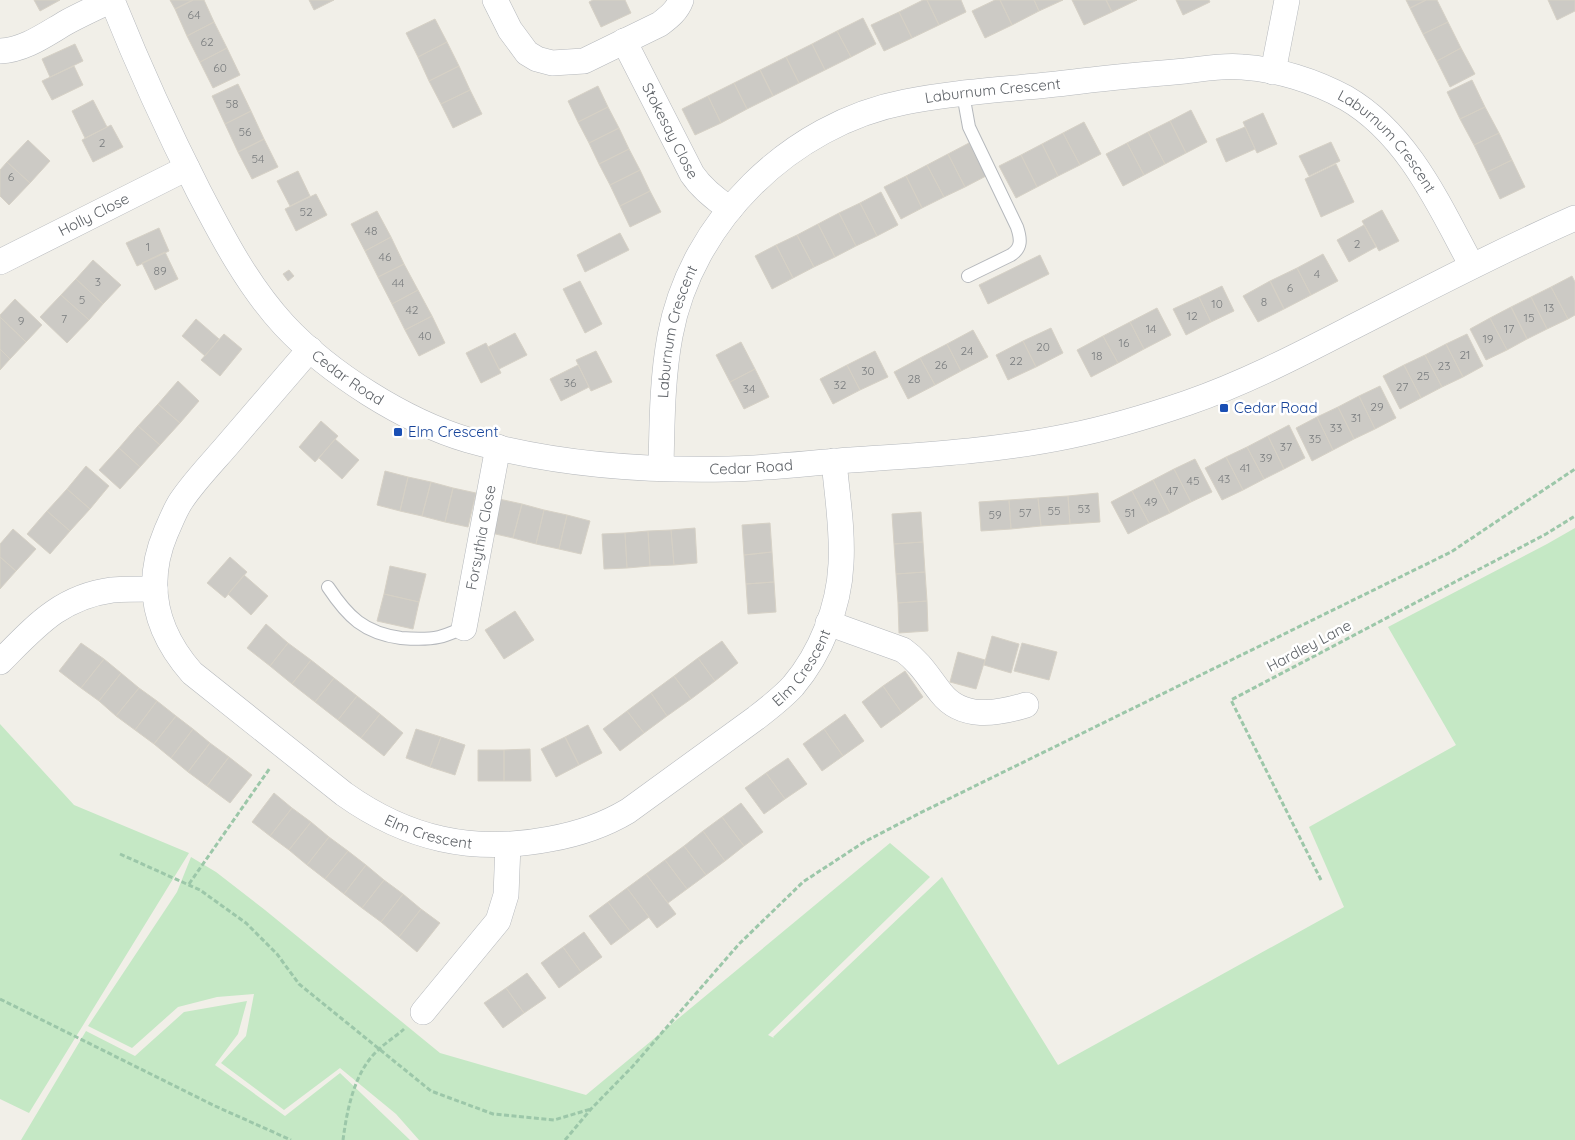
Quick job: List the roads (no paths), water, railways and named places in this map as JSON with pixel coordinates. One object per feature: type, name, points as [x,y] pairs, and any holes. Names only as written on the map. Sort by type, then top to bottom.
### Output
[{"type":"street","points":[[0,51],[11,51],[30,44],[84,13],[112,0]]},
{"type":"street","name":"Cedar Road","points":[[112,0],[149,89],[226,243],[248,277],[282,322],[310,349],[346,378],[417,420],[466,440],[580,462],[661,468],[734,469],[948,452],[1066,437],[1188,403],[1238,383],[1472,266],[1575,218]]},
{"type":"street","points":[[495,0],[510,30],[527,53],[537,59],[552,63],[584,61],[660,24],[679,6],[681,0]]},
{"type":"street","points":[[1273,72],[1287,0]]},
{"type":"street","name":"Stokesay Close","points":[[624,41],[692,174],[699,185],[730,210]]},
{"type":"street","name":"Laburnum Crescent","points":[[661,468],[666,370],[670,335],[677,308],[686,283],[699,257],[730,210],[763,173],[784,156],[830,128],[858,116],[904,102],[1220,67],[1240,66],[1304,80],[1347,99],[1370,115],[1404,150],[1420,173],[1472,266]]},
{"type":"street","name":"Holly Close","points":[[0,262],[187,168]]},
{"type":"street","name":"Elm Crescent","points":[[310,349],[181,501],[172,518],[158,552],[155,567],[157,604],[164,631],[182,661],[203,683],[344,794],[366,810],[389,822],[452,842],[474,845],[519,845],[586,831],[607,824],[628,811],[776,702],[793,686],[817,651],[828,623],[836,594],[841,565],[840,520],[834,461]]},
{"type":"street","name":"Forsythia Close","points":[[464,628],[498,447]]},
{"type":"street","points":[[0,662],[42,620],[70,603],[112,590],[155,589]]},
{"type":"street","name":"Elm Crescent","points":[[828,623],[903,650],[914,658],[941,694],[957,708],[994,713],[1026,705]]},
{"type":"street","points":[[423,1012],[498,921],[506,896],[508,845]]},
{"type":"lane","points":[[963,94],[969,127],[1017,227],[1020,241],[1016,252],[968,276]]},
{"type":"lane","points":[[328,587],[339,603],[367,629],[385,636],[423,639],[438,637],[464,628]]},
{"type":"place","name":"Cedar Road","points":[[1224,408]]},
{"type":"place","name":"Elm Crescent","points":[[398,432]]}]
